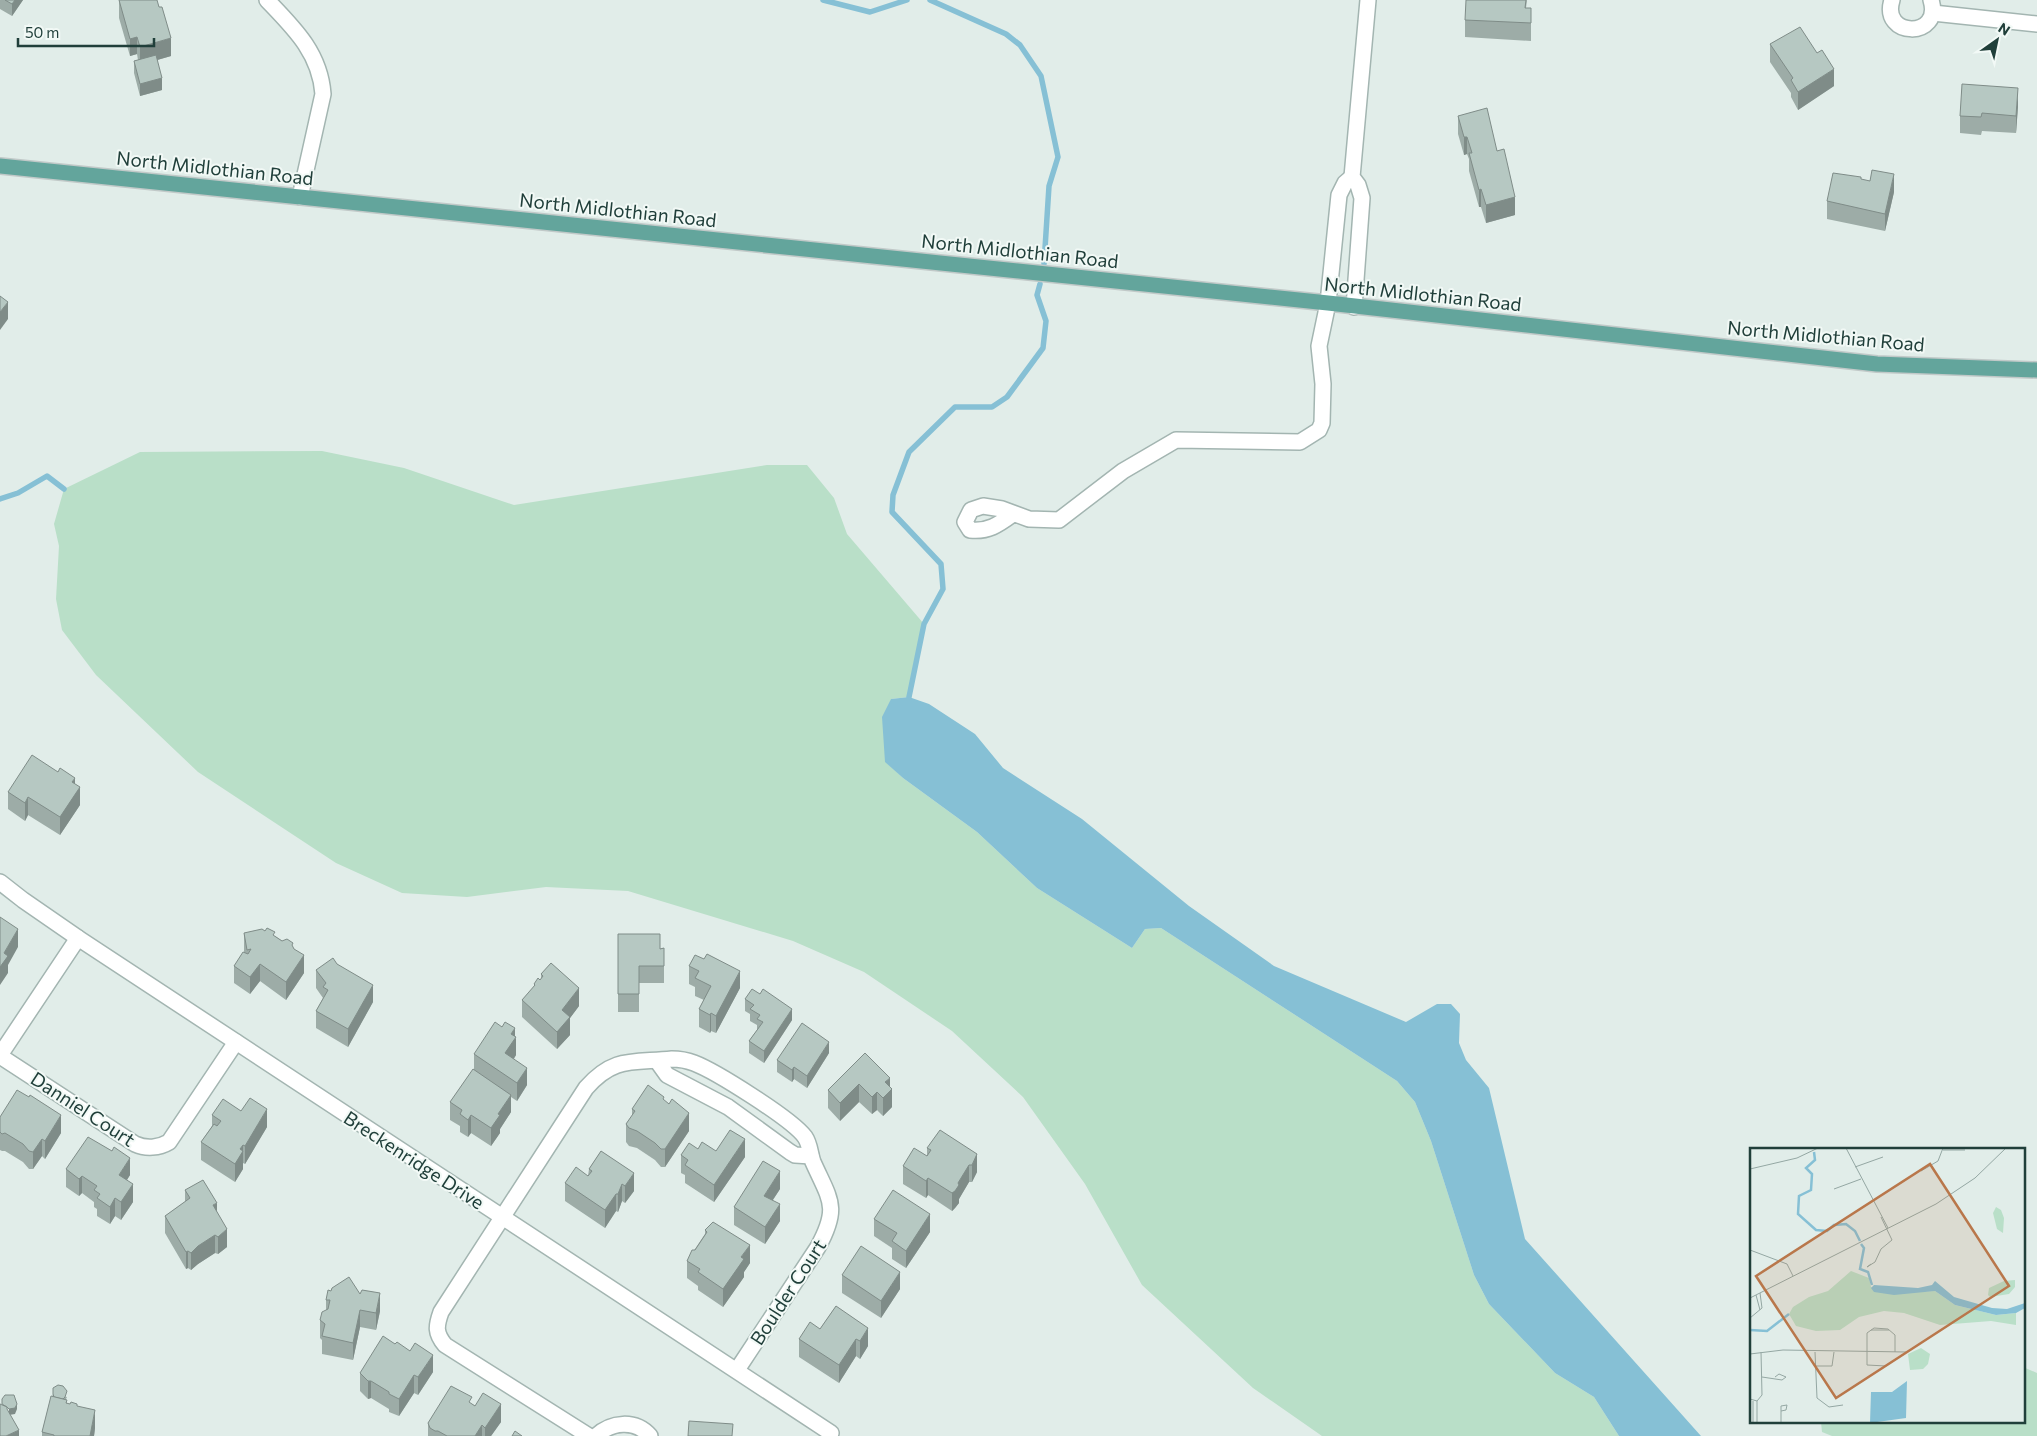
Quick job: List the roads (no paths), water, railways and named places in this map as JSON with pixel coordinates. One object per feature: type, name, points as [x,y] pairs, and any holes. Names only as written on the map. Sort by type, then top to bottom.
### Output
[{"type":"main road","name":"North Midlothian Road","points":[[0,166],[1328,303],[1877,364],[2037,370]]},
{"type":"street","points":[[267,0],[300,35],[318,65],[322,77],[323,94],[300,197]]},
{"type":"street","points":[[1013,514],[1029,520],[1060,520],[1122,471],[1176,440],[1300,442],[1319,430],[1322,423],[1323,384],[1318,346],[1328,303],[1339,196],[1341,189],[1352,177],[1368,0]]},
{"type":"street","points":[[1892,0],[1891,16],[1900,26],[1906,29],[1913,30],[1926,24],[1932,6],[2037,24]]},
{"type":"street","points":[[1352,177],[1358,185],[1362,198],[1354,307]]},
{"type":"street","name":"Breckenridge Drive","points":[[0,882],[78,938],[831,1433]]},
{"type":"street","points":[[0,1055],[78,938]]},
{"type":"street","name":"Danniel Court","points":[[0,1055],[143,1148],[162,1146],[169,1142],[236,1042]]},
{"type":"street","name":"Boulder Court","points":[[589,1436],[445,1345],[437,1332],[436,1325],[441,1312],[586,1088],[597,1075],[613,1065],[681,1059],[696,1063],[737,1087],[796,1128],[805,1136],[809,1145],[811,1156],[831,1204],[829,1227],[818,1247],[737,1370]]},
{"type":"street","points":[[657,1060],[667,1075],[728,1107],[790,1152],[795,1155],[811,1156]]},
{"type":"street","points":[[596,1436],[609,1426],[628,1424],[639,1427],[650,1436]]},
{"type":"water","points":[[909,697],[929,704],[975,734],[1003,768],[1082,819],[1189,906],[1274,966],[1406,1022],[1437,1004],[1451,1004],[1460,1014],[1459,1043],[1466,1060],[1489,1088],[1525,1239],[1701,1436],[1619,1436],[1594,1397],[1555,1373],[1489,1304],[1474,1275],[1431,1141],[1415,1102],[1397,1081],[1161,928],[1145,929],[1132,948],[1037,888],[977,832],[903,778],[885,762],[882,717],[891,699]]},
{"type":"waterway","points":[[823,0],[870,12],[907,0]]},
{"type":"waterway","points":[[930,0],[1006,34],[1020,45],[1041,76],[1058,157],[1049,186],[1044,264]]},
{"type":"waterway","points":[[909,697],[924,624],[943,589],[941,564],[892,512],[893,495],[909,452],[955,407],[992,407],[1007,397],[1043,348],[1046,321],[1037,295],[1040,284]]},
{"type":"waterway","points":[[0,499],[18,493],[47,476],[64,489]]}]
